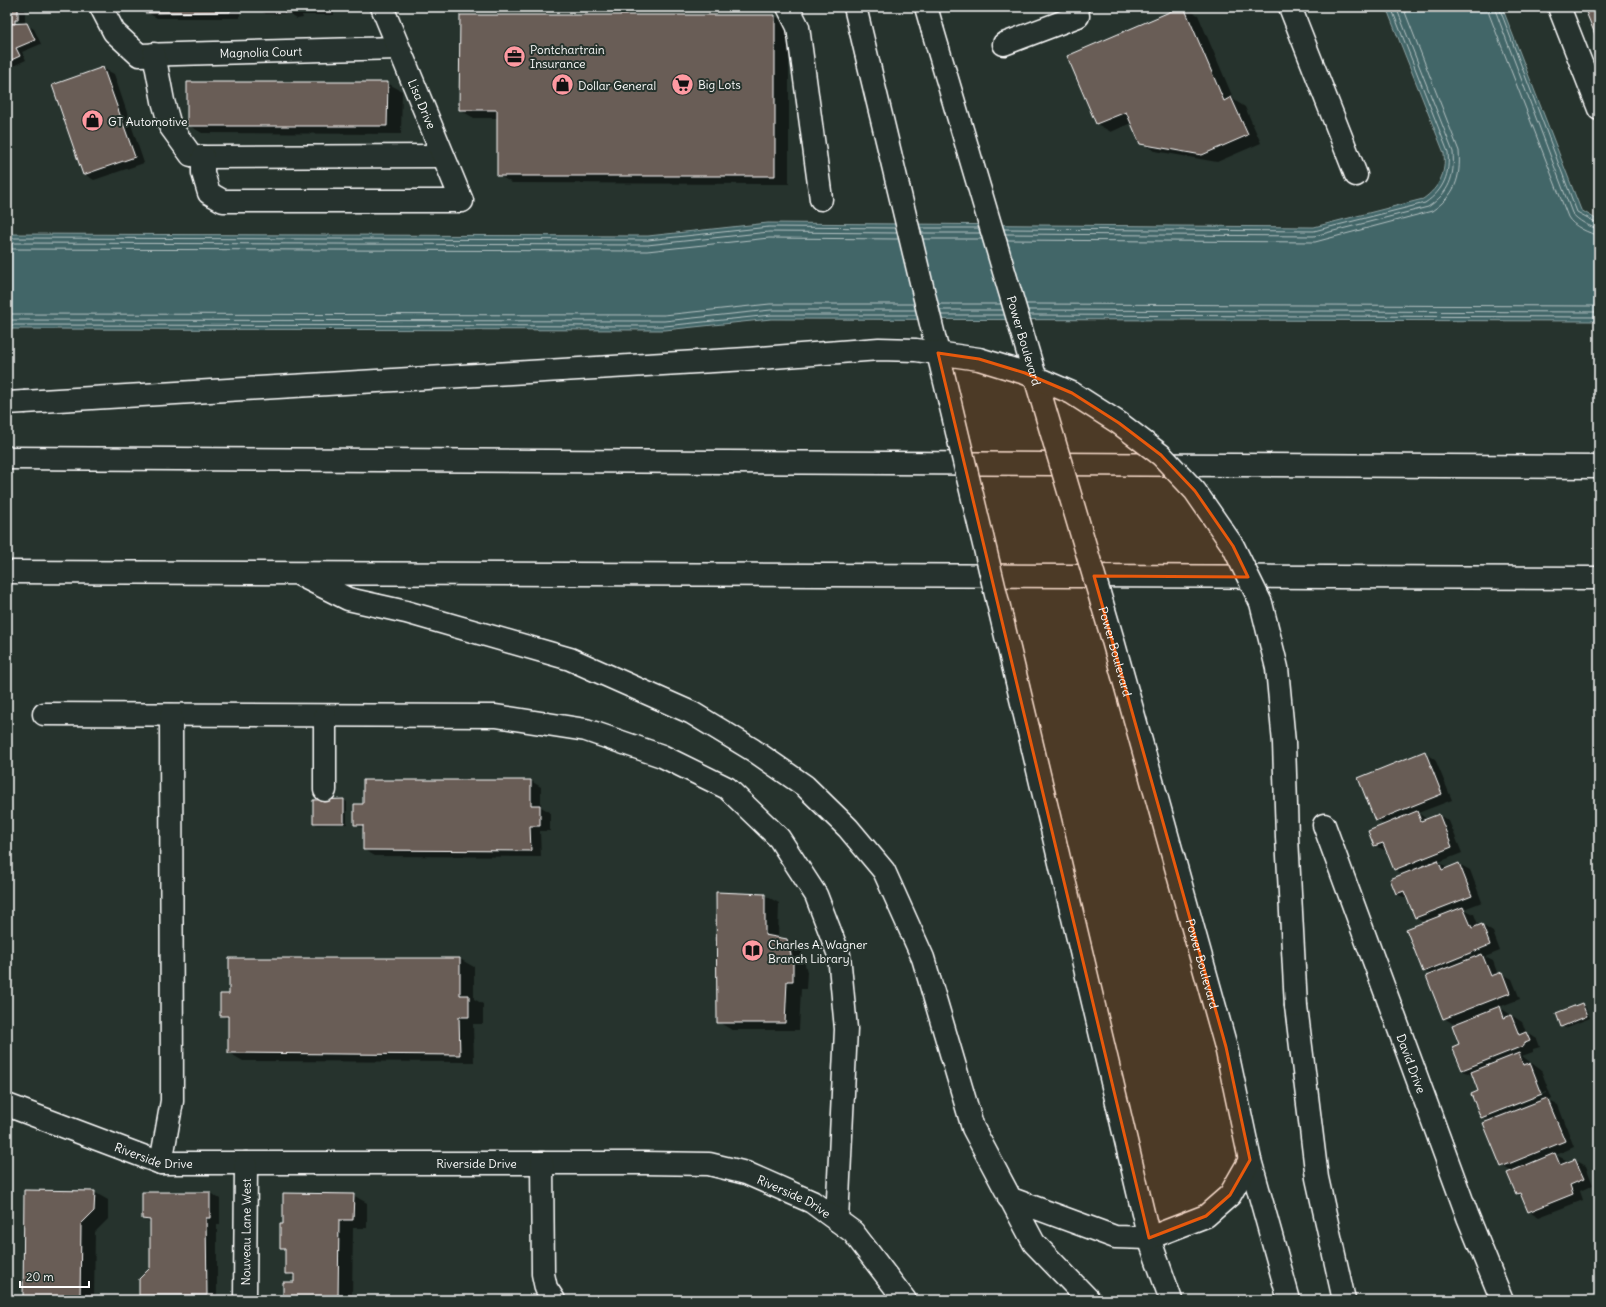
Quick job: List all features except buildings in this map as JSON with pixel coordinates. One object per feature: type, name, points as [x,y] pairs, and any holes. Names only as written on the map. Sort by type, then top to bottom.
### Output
[{"type":"main road","name":"Magnolia Court","points":[[101,7],[114,32],[139,55],[398,48]]},
{"type":"main road","name":"Lisa Drive","points":[[203,157],[203,174],[209,193],[223,201],[462,201],[382,7]]},
{"type":"main road","points":[[788,7],[798,28],[821,198]]},
{"type":"main road","points":[[855,7],[1149,1238],[1171,1300]]},
{"type":"main road","name":"Power Boulevard","points":[[926,7],[1112,637],[1226,1047],[1250,1160],[1289,1300]]},
{"type":"main road","points":[[1290,7],[1356,175]]},
{"type":"main road","points":[[1559,7],[1599,109]]},
{"type":"main road","points":[[1004,44],[1078,16]]},
{"type":"main road","points":[[154,54],[163,101],[170,126],[192,155],[203,157],[443,156]]},
{"type":"main road","points":[[15,402],[747,359],[879,349],[916,350],[979,359],[1025,373],[1072,393],[1118,422],[1160,455],[1195,491],[1233,546],[1261,603],[1277,668],[1284,743],[1287,837],[1296,1006],[1317,1178],[1344,1300]]},
{"type":"main road","points":[[7,458],[1599,467]]},
{"type":"main road","points":[[7,572],[1599,578]]},
{"type":"main road","points":[[296,572],[348,599],[406,612],[570,658],[692,713],[753,750],[805,786],[848,828],[884,871],[923,958],[973,1128],[1034,1243],[1089,1300]]},
{"type":"main road","points":[[44,714],[496,716],[586,730],[662,756],[727,788],[779,838],[816,895],[838,955],[846,1029],[837,1220]]},
{"type":"main road","points":[[161,1163],[172,1102],[171,715]]},
{"type":"main road","points":[[325,716],[325,790]]},
{"type":"main road","name":"David Drive","points":[[1324,825],[1466,1210],[1502,1300]]},
{"type":"main road","name":"Riverside Drive","points":[[7,1105],[161,1163],[708,1164],[746,1173],[812,1202],[853,1232],[905,1300]]},
{"type":"main road","points":[[1009,1198],[1115,1237],[1149,1238],[1206,1216],[1230,1195],[1250,1160]]},
{"type":"main road","points":[[542,1163],[543,1274],[546,1288],[554,1300]]},
{"type":"main road","name":"Nouveau Lane West","points":[[245,1300],[246,1164]]},
{"type":"highlighted area","points":[[938,353],[979,359],[1025,373],[1072,393],[1119,423],[1161,455],[1195,491],[1233,546],[1248,577],[1094,576],[1226,1047],[1250,1160],[1230,1195],[1206,1216],[1149,1238]]},
{"type":"water","points":[[1386,7],[1502,7],[1581,210],[1599,221],[1599,321],[771,319],[665,330],[7,329],[7,234],[648,236],[768,223],[1314,227],[1423,199],[1434,190],[1443,173],[1444,153]]},
{"type":"place","name":"Pontchartrain Insurance","points":[[514,56]]},
{"type":"place","name":"Big Lots","points":[[683,84]]},
{"type":"place","name":"Dollar General","points":[[563,85]]},
{"type":"place","name":"GT Automotive","points":[[93,121]]},
{"type":"place","name":"Charles A. Wagner Branch Library","points":[[753,951]]}]
